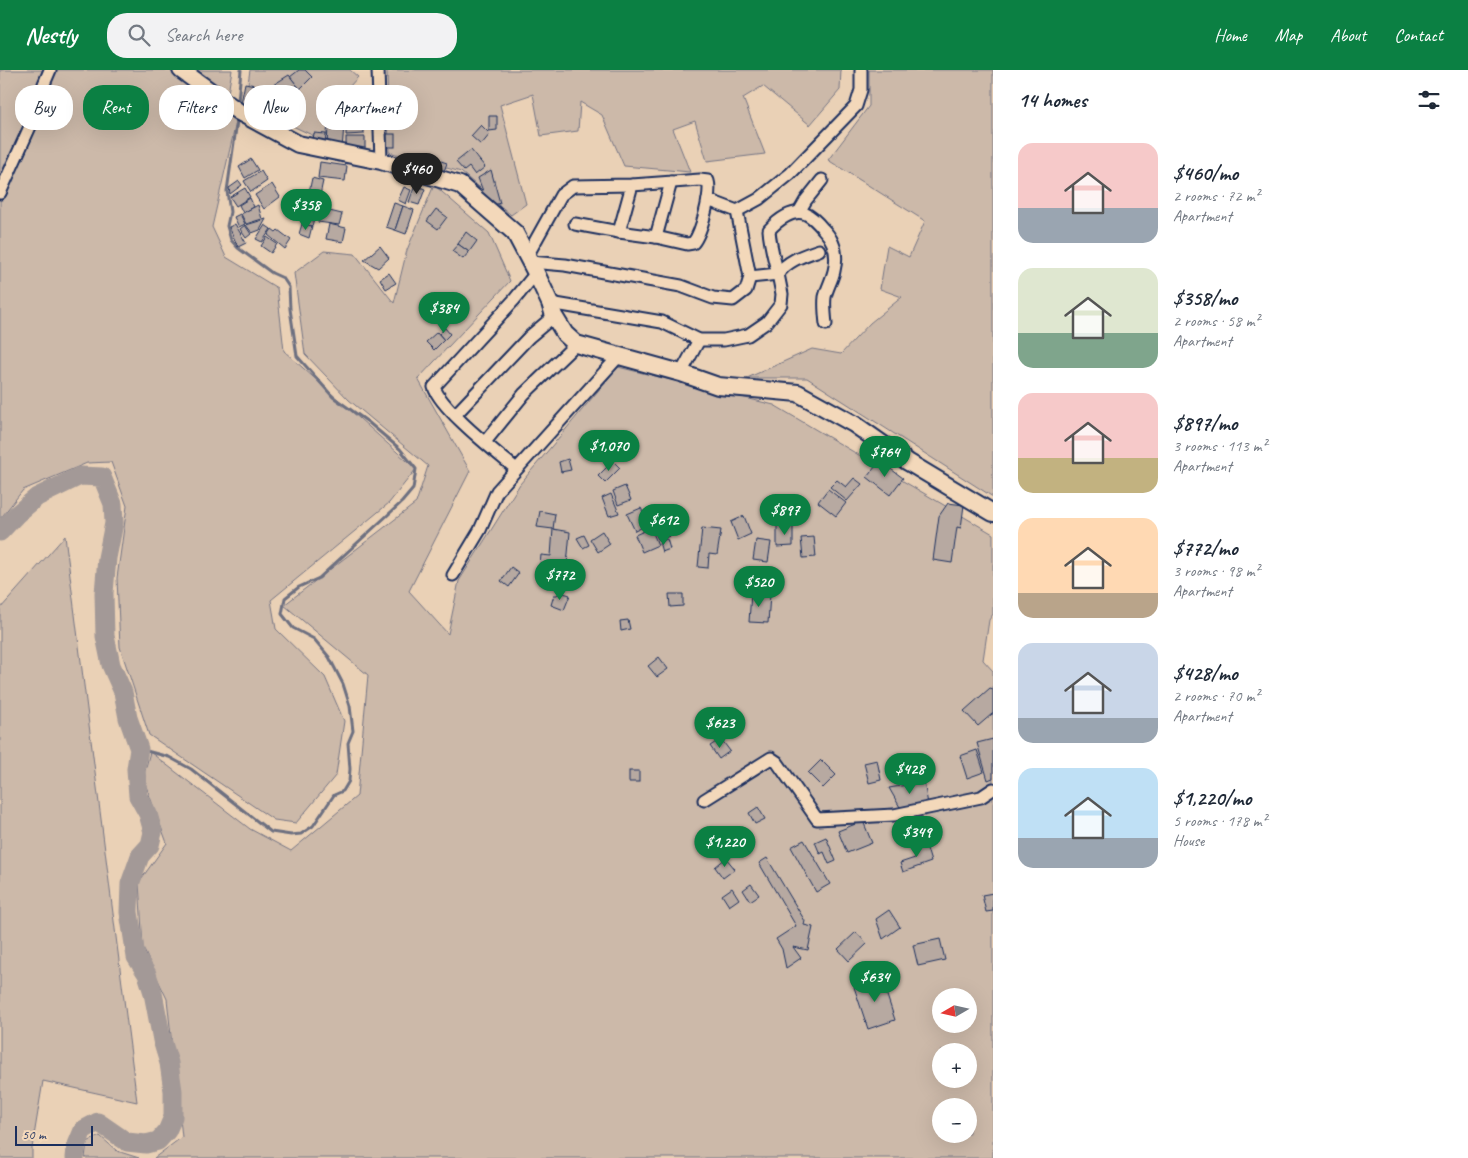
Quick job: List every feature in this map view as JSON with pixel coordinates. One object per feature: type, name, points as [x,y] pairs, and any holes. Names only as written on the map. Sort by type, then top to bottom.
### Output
[{"type":"street","points":[[0,193],[33,120],[50,70]]},
{"type":"street","points":[[181,70],[238,112],[298,144],[381,161],[460,185],[515,233],[565,334],[576,344],[681,373],[718,386],[798,393],[854,424],[908,462],[993,513]]},
{"type":"street","points":[[378,70],[381,161]]},
{"type":"street","points":[[708,200],[738,211],[759,199],[790,174],[856,106],[861,90],[861,70]]},
{"type":"street","points":[[516,469],[455,415],[435,392],[434,387],[514,300],[561,195],[574,186],[632,185],[700,180],[708,181],[710,187],[699,234],[693,243],[687,244],[575,224]]},
{"type":"street","points":[[799,212],[822,180]]},
{"type":"street","points":[[656,237],[671,182]]},
{"type":"street","points":[[618,232],[632,185]]},
{"type":"street","points":[[531,263],[565,265],[671,284],[713,298],[732,300],[746,290],[750,278],[738,211]]},
{"type":"street","points":[[552,309],[662,322],[699,340],[724,340],[748,334],[767,322],[781,304],[782,294],[773,258],[770,230],[776,222],[799,212],[816,220],[828,233],[835,245],[834,272],[825,299],[826,324]]},
{"type":"street","points":[[750,278],[778,274],[783,267],[819,250]]},
{"type":"street","points":[[455,415],[552,309]]},
{"type":"street","points":[[681,373],[699,340]]},
{"type":"street","points":[[485,442],[524,394],[576,344]]},
{"type":"street","points":[[452,575],[480,530],[497,491],[619,356]]},
{"type":"street","points":[[704,800],[771,758],[777,762],[817,819],[894,815],[981,797],[993,789]]},
{"type":"shaded area","points":[[0,70],[173,70],[193,85],[159,85],[159,130],[234,130],[234,116],[237,118],[212,227],[226,257],[277,288],[284,351],[416,469],[389,503],[271,600],[276,629],[325,677],[344,721],[336,775],[296,823],[274,820],[149,735],[120,647],[117,578],[127,506],[111,462],[87,463],[23,490],[0,519]]},
{"type":"shaded area","points":[[195,70],[232,70],[229,85],[217,85]]},
{"type":"shaded area","points":[[250,70],[350,70],[358,77],[351,85],[316,85],[316,130],[327,130],[325,141],[301,130],[306,130],[306,85],[248,85]]},
{"type":"shaded area","points":[[387,70],[841,70],[840,90],[810,125],[763,86],[743,98],[765,154],[707,161],[695,121],[673,129],[690,172],[624,166],[602,115],[580,102],[578,131],[541,136],[533,94],[500,105],[526,204],[511,215],[461,172],[389,152],[388,130],[418,130],[418,85],[387,85]]},
{"type":"shaded area","points":[[869,70],[993,70],[993,497],[807,378],[747,378],[812,349],[841,354],[870,323],[902,297],[880,289],[887,246],[909,257],[925,221],[828,160],[869,106]]},
{"type":"shaded area","points":[[434,185],[489,233],[510,281],[418,379],[470,471],[409,591],[448,634],[459,581],[520,484],[618,367],[774,405],[993,534],[993,614],[989,620],[983,660],[993,671],[993,1158],[154,1158],[182,1137],[167,999],[143,948],[139,882],[167,843],[143,778],[150,752],[250,829],[291,851],[357,796],[368,675],[284,605],[416,503],[428,466],[349,400],[305,354],[294,273],[324,251],[355,254],[394,303],[407,250]]},
{"type":"shaded area","points":[[65,536],[137,1102],[43,1081],[32,1158],[0,1158],[0,609]]},
{"type":"shaded area","points":[[100,1136],[117,1151],[139,1158],[85,1158],[87,1142]]},
{"type":"building","points":[[299,70],[305,70],[312,77],[304,85],[297,85],[290,77]]},
{"type":"building","points":[[289,75],[297,85],[273,85]]},
{"type":"building","points":[[244,88],[244,109],[240,108]]},
{"type":"building","points":[[489,116],[497,116],[497,130],[489,131]]},
{"type":"building","points":[[481,125],[490,134],[481,145],[471,136]]},
{"type":"building","points":[[328,130],[344,130],[342,150],[327,149]]},
{"type":"building","points":[[346,130],[364,130],[364,134],[346,135]]},
{"type":"building","points":[[314,133],[326,134],[325,147],[312,146]]},
{"type":"building","points":[[382,134],[395,134],[395,147],[382,147]]},
{"type":"building","points":[[346,137],[365,137],[365,152],[346,152]]},
{"type":"building","points":[[471,150],[485,167],[475,175],[469,167],[464,171],[456,162]]},
{"type":"building","points":[[403,154],[425,161],[422,171],[400,164]]},
{"type":"building","points":[[432,158],[447,163],[442,177],[427,172]]},
{"type":"building","points":[[251,159],[258,170],[245,178],[239,167]]},
{"type":"building","points":[[320,162],[347,166],[345,181],[318,178]]},
{"type":"building","points":[[491,170],[500,203],[488,207],[469,190],[475,184],[483,191],[478,178]]},
{"type":"building","points":[[261,171],[267,181],[251,192],[244,181]]},
{"type":"building","points":[[312,178],[323,181],[319,200],[308,197]]},
{"type":"building","points":[[239,181],[242,185],[230,194],[229,188]]},
{"type":"building","points":[[272,184],[280,197],[264,209],[255,195]]},
{"type":"building","points":[[415,185],[425,189],[419,205],[409,202]]},
{"type":"building","points":[[404,187],[411,190],[406,204],[398,200]]},
{"type":"building","points":[[245,188],[250,197],[236,206],[230,197]]},
{"type":"building","points":[[308,197],[319,200],[312,226],[302,224]]},
{"type":"building","points":[[250,198],[254,207],[243,213],[239,205]]},
{"type":"building","points":[[394,203],[403,206],[395,230],[386,227]]},
{"type":"building","points":[[258,205],[262,219],[246,224],[241,214]]},
{"type":"building","points":[[403,206],[414,210],[406,234],[395,230]]},
{"type":"building","points":[[321,209],[342,214],[339,225],[318,222]]},
{"type":"building","points":[[436,209],[447,217],[438,229],[427,221]]},
{"type":"building","points":[[240,214],[245,224],[239,227],[234,217]]},
{"type":"building","points":[[266,219],[260,230],[252,233],[246,225]]},
{"type":"building","points":[[235,224],[246,243],[238,247],[229,227]]},
{"type":"building","points":[[302,224],[312,226],[309,238],[299,234]]},
{"type":"building","points":[[329,224],[346,228],[343,242],[326,239]]},
{"type":"building","points":[[245,225],[251,234],[246,238],[240,229]]},
{"type":"building","points":[[265,225],[271,229],[262,242],[256,239]]},
{"type":"building","points":[[272,229],[276,232],[278,230],[291,240],[285,249],[268,235]]},
{"type":"building","points":[[466,232],[477,241],[469,252],[458,244]]},
{"type":"building","points":[[267,237],[277,244],[271,253],[261,246]]},
{"type":"building","points":[[458,244],[469,252],[463,259],[452,251]]},
{"type":"building","points":[[380,246],[389,258],[378,268],[364,260]]},
{"type":"building","points":[[389,273],[396,283],[386,289],[380,279]]},
{"type":"building","points":[[445,328],[450,334],[444,340],[439,334]]},
{"type":"building","points":[[437,332],[444,340],[434,350],[426,342]]},
{"type":"building","points":[[568,459],[571,470],[561,472],[559,462]]},
{"type":"building","points":[[613,461],[620,468],[605,483],[598,476]]},
{"type":"building","points":[[880,461],[903,478],[890,495],[867,477]]},
{"type":"building","points":[[854,478],[862,484],[847,501],[830,487],[837,480],[846,487]]},
{"type":"building","points":[[625,486],[631,500],[618,505],[613,491]]},
{"type":"building","points":[[828,489],[846,503],[836,516],[818,502]]},
{"type":"building","points":[[611,494],[619,513],[609,516],[602,498]]},
{"type":"building","points":[[948,503],[964,505],[961,528],[957,527],[952,563],[933,560],[939,516]]},
{"type":"building","points":[[641,508],[649,524],[635,531],[627,514]]},
{"type":"building","points":[[540,511],[555,514],[553,529],[537,527]]},
{"type":"building","points":[[661,511],[670,536],[658,540],[649,515]]},
{"type":"building","points":[[744,516],[751,534],[738,540],[731,522]]},
{"type":"building","points":[[777,525],[793,525],[793,546],[777,547]]},
{"type":"building","points":[[651,528],[658,545],[642,552],[635,535]]},
{"type":"building","points":[[702,528],[721,530],[717,555],[709,554],[708,568],[698,567]]},
{"type":"building","points":[[553,529],[570,532],[565,586],[550,584],[552,566],[540,565],[541,555],[551,556]]},
{"type":"building","points":[[602,531],[610,544],[598,552],[590,539]]},
{"type":"building","points":[[584,535],[589,545],[583,548],[577,538]]},
{"type":"building","points":[[814,537],[816,557],[803,558],[801,538]]},
{"type":"building","points":[[667,539],[670,549],[662,552],[659,542]]},
{"type":"building","points":[[756,540],[771,542],[768,562],[753,560]]},
{"type":"building","points":[[511,567],[519,573],[509,587],[501,581]]},
{"type":"building","points":[[560,592],[570,595],[564,610],[551,605],[554,595]]},
{"type":"building","points":[[751,593],[770,594],[768,623],[749,622]]},
{"type":"building","points":[[669,594],[683,594],[683,606],[670,607]]},
{"type":"building","points":[[628,620],[630,629],[621,631],[620,621]]},
{"type":"building","points":[[659,657],[668,669],[657,677],[648,666]]},
{"type":"building","points":[[990,688],[993,689],[993,714],[978,726],[964,711]]},
{"type":"building","points":[[721,739],[730,751],[719,759],[710,746]]},
{"type":"building","points":[[993,739],[993,778],[988,780],[977,743]]},
{"type":"building","points":[[977,750],[984,772],[967,778],[960,756]]},
{"type":"building","points":[[821,760],[836,775],[823,788],[808,773]]},
{"type":"building","points":[[877,760],[881,780],[869,783],[864,763]]},
{"type":"building","points":[[629,771],[639,771],[639,782],[629,782]]},
{"type":"building","points":[[924,782],[928,804],[901,809],[889,788]]},
{"type":"building","points":[[758,807],[765,819],[755,824],[749,813]]},
{"type":"building","points":[[863,821],[872,843],[847,853],[838,831]]},
{"type":"building","points":[[826,837],[836,861],[829,864],[824,852],[820,854],[815,842]]},
{"type":"building","points":[[804,840],[830,884],[816,892],[791,847]]},
{"type":"building","points":[[925,842],[931,862],[903,872],[900,863],[915,858],[911,847]]},
{"type":"building","points":[[726,858],[735,869],[723,878],[715,867]]},
{"type":"building","points":[[767,858],[805,921],[804,925],[813,927],[808,950],[793,947],[801,958],[786,968],[782,949],[776,939],[796,926],[759,863]]},
{"type":"building","points":[[751,884],[759,895],[750,901],[743,890]]},
{"type":"building","points":[[732,888],[739,899],[729,906],[722,895]]},
{"type":"building","points":[[993,893],[993,911],[986,912],[982,895]]},
{"type":"building","points":[[889,910],[900,927],[883,939],[876,919]]},
{"type":"building","points":[[856,932],[867,944],[849,961],[838,949]]},
{"type":"building","points":[[940,939],[945,960],[918,966],[913,945]]},
{"type":"building","points":[[881,977],[895,1020],[868,1029],[854,987]]},
{"type":"waterway","points":[[238,101],[241,70]]},
{"type":"waterway","points":[[139,749],[169,757],[191,769],[271,832],[291,835],[301,834],[313,826],[334,795],[343,791],[349,781],[348,743],[353,731],[350,706],[343,684],[329,657],[314,639],[293,628],[282,614],[285,598],[299,587],[319,578],[402,502],[413,489],[416,469],[400,449],[368,422],[333,397],[297,356],[290,309],[289,287],[283,278],[272,273],[238,248],[231,240],[227,226],[230,212],[227,191],[237,121]]},
{"type":"waterway","points":[[0,532],[37,497],[80,476],[102,477],[113,504],[114,523],[107,558],[104,593],[105,636],[111,665],[123,692],[128,718],[139,749],[136,769],[138,796],[148,814],[153,832],[150,845],[140,856],[130,884],[129,912],[136,957],[147,974],[153,993],[162,1040],[169,1063],[173,1091],[173,1117],[167,1131],[158,1141],[146,1144],[127,1142],[98,1122],[83,1130],[76,1147],[75,1158]]}]
